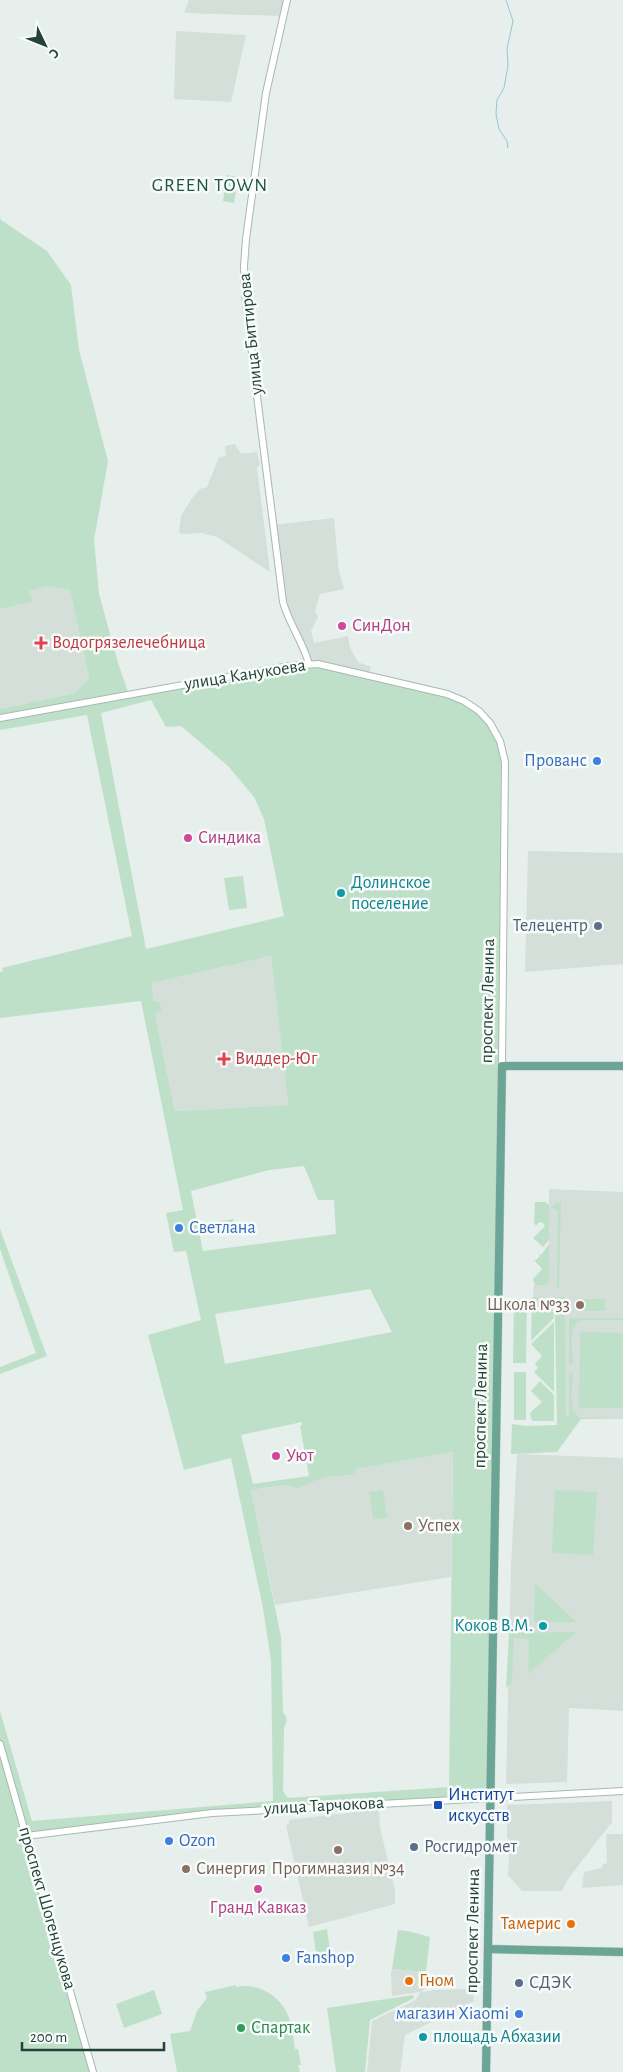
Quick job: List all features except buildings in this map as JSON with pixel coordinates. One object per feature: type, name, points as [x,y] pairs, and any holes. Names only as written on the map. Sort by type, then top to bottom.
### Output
[{"type":"main road","points":[[502,1066],[623,1066]]},
{"type":"main road","name":"проспект Ленина","points":[[486,2072],[502,1066]]},
{"type":"main road","points":[[488,1949],[623,1952]]},
{"type":"street","name":"улица Биттирова","points":[[288,0],[266,93],[246,239],[244,279],[264,460],[283,602],[287,615],[302,642],[309,664]]},
{"type":"street","name":"улица Канукоева","points":[[0,718],[260,671],[309,664],[340,668],[452,696],[470,704],[479,711],[490,723],[500,741]]},
{"type":"street","name":"проспект Ленина","points":[[500,741],[504,755],[506,776],[502,1066]]},
{"type":"street","name":"проспект Шогенцукова","points":[[0,1744],[93,2072]]},
{"type":"street","name":"улица Тарчокова","points":[[26,1836],[212,1813],[623,1791]]},
{"type":"shaded area","points":[[189,0],[287,0],[283,16],[184,13]]},
{"type":"shaded area","points":[[176,31],[246,35],[231,102],[174,99]]},
{"type":"shaded area","points":[[235,444],[241,454],[257,452],[260,465],[257,468],[270,572],[217,537],[202,533],[179,533],[181,516],[192,498],[200,489],[207,487],[219,457],[226,456],[225,446]]},
{"type":"shaded area","points":[[334,518],[339,571],[344,589],[320,594],[315,611],[318,617],[311,631],[314,643],[348,636],[350,648],[358,662],[371,667],[369,675],[309,664],[287,615],[272,525]]},
{"type":"shaded area","name":"Водогрязелечебница","points":[[47,586],[70,590],[89,678],[75,693],[0,709],[0,609],[31,602],[29,591]]},
{"type":"shaded area","points":[[528,851],[623,853],[623,964],[525,972]]},
{"type":"shaded area","name":"Виддер-Юг","points":[[271,956],[288,1105],[175,1111],[155,1013],[162,1011],[160,1002],[154,1002],[152,983]]},
{"type":"shaded area","name":"Школа №33","points":[[549,1189],[623,1192],[623,1419],[558,1419],[558,1314],[553,1312],[537,1312],[533,1297],[534,1285],[549,1283]]},
{"type":"shaded area","points":[[453,1452],[451,1577],[275,1605],[251,1490],[286,1485],[298,1489],[310,1481],[337,1475],[356,1475],[355,1469]]},
{"type":"shaded area","points":[[517,1454],[623,1458],[623,1711],[569,1708],[567,1782],[506,1784],[511,1565]]},
{"type":"shaded area","points":[[612,1801],[612,1822],[568,1879],[562,1891],[522,1891],[508,1875],[510,1841],[507,1837],[507,1805]]},
{"type":"shaded area","name":"Прогимназия №34","points":[[379,1809],[380,1828],[395,1890],[395,1904],[309,1927],[286,1825],[289,1824],[289,1820]]},
{"type":"shaded area","points":[[606,1834],[623,1834],[623,1885],[582,1888],[584,1872],[602,1868],[603,1864],[607,1863]]},
{"type":"shaded area","points":[[392,1969],[426,1972],[425,1988],[422,1992],[473,1989],[474,2001],[405,2035],[400,2072],[367,2072],[372,2021],[416,2000],[420,1992],[392,1996]]},
{"type":"green space","points":[[227,175],[238,177],[234,203],[223,201]]},
{"type":"green space","points":[[0,217],[1,220],[47,251],[71,285],[79,350],[108,461],[94,540],[99,594],[129,695],[309,664],[447,694],[470,705],[494,730],[505,762],[490,1797],[279,1808],[27,1836],[93,2072],[0,2072],[0,1711],[32,1821],[273,1801],[271,1661],[263,1608],[231,1458],[184,1470],[148,1335],[201,1320],[186,1251],[174,1252],[166,1213],[183,1210],[141,1001],[0,1018],[0,972],[3,971],[2,968],[132,936],[87,715],[0,730],[0,709],[75,693],[89,678],[70,590],[47,586],[29,591],[32,602],[0,609]],"holes":[[[151,700],[166,727],[181,726],[228,766],[254,797],[264,819],[284,916],[146,949],[101,713]],[[271,956],[288,1105],[175,1111],[155,1014],[162,1011],[160,1002],[154,1002],[152,983]],[[304,1166],[318,1200],[334,1200],[336,1234],[203,1251],[191,1191],[269,1170]],[[370,1289],[392,1332],[225,1364],[215,1314]],[[302,1422],[300,1426],[309,1476],[253,1484],[241,1435]],[[453,1452],[449,1787],[288,1798],[283,1791],[284,1728],[286,1716],[283,1712],[281,1637],[251,1490],[286,1485],[298,1489],[326,1478],[356,1475],[356,1469]]]},
{"type":"green space","points":[[243,876],[247,908],[229,910],[224,878]]},
{"type":"green space","points":[[535,1202],[545,1202],[549,1205],[549,1240],[543,1247],[533,1238],[545,1226],[542,1222],[536,1226],[534,1223]]},
{"type":"green space","points":[[561,1202],[559,1288],[557,1288],[558,1211],[552,1207],[556,1203]]},
{"type":"green space","points":[[233,1219],[236,1232],[216,1235],[214,1222]]},
{"type":"green space","points":[[0,1229],[47,1356],[0,1374],[0,1367],[36,1353],[0,1249]]},
{"type":"green space","points":[[549,1244],[549,1283],[547,1285],[535,1285],[533,1279],[542,1269],[534,1260],[540,1256],[538,1254],[541,1255]]},
{"type":"green space","points":[[532,1297],[538,1298],[537,1312],[554,1312],[554,1318],[531,1341]]},
{"type":"green space","points":[[558,1297],[565,1297],[566,1416],[569,1416],[569,1373],[573,1373],[572,1404],[577,1415],[581,1418],[623,1419],[581,1419],[557,1452],[511,1454],[512,1424],[526,1426],[557,1425],[555,1314],[558,1313]]},
{"type":"green space","points":[[514,1299],[527,1299],[526,1363],[513,1363]]},
{"type":"green space","points":[[583,1299],[605,1299],[605,1311],[583,1311]]},
{"type":"green space","points":[[569,1318],[623,1318],[623,1320],[582,1320],[577,1323],[574,1327],[572,1339],[573,1364],[569,1364]]},
{"type":"green space","points":[[554,1322],[554,1392],[534,1372],[538,1368],[535,1364],[542,1356],[531,1344]]},
{"type":"green space","points":[[580,1332],[623,1333],[623,1408],[579,1408]]},
{"type":"green space","points":[[514,1372],[526,1372],[526,1420],[514,1420]]},
{"type":"green space","points":[[540,1381],[554,1395],[554,1421],[533,1421],[531,1419],[530,1413],[542,1402],[531,1391]]},
{"type":"green space","points":[[383,1490],[387,1518],[373,1519],[369,1492]]},
{"type":"green space","points":[[555,1490],[597,1492],[593,1555],[552,1553]]},
{"type":"green space","points":[[535,1583],[576,1622],[534,1622]]},
{"type":"green space","points":[[576,1632],[528,1674],[529,1639],[514,1638],[512,1683],[506,1688],[509,1633]]},
{"type":"green space","points":[[327,1929],[331,1957],[317,1959],[313,1932]]},
{"type":"green space","points":[[398,1930],[430,1937],[426,1972],[392,1969]]},
{"type":"green space","name":"Спартак","points":[[236,1985],[236,1987],[251,1987],[265,1991],[282,2005],[290,2020],[295,2049],[298,2049],[301,2065],[298,2065],[300,2072],[177,2072],[170,2034],[190,2031],[197,2011],[207,1998],[205,1992]]},
{"type":"green space","points":[[154,1990],[162,2014],[124,2028],[116,2004]]},
{"type":"green space","points":[[413,1995],[414,1998],[370,2020],[365,2072],[336,2072],[327,2008]]},
{"type":"waterway","points":[[506,0],[513,21],[507,49],[508,66],[504,88],[497,100],[496,114],[499,129],[507,141],[508,148]]},
{"type":"place","name":"СинДон","points":[[342,626]]},
{"type":"place","name":"Водогрязелечебница","points":[[41,643]]},
{"type":"place","name":"Прованс","points":[[597,761]]},
{"type":"place","name":"Синдика","points":[[188,838]]},
{"type":"place","name":"Долинское поселение","points":[[341,893]]},
{"type":"place","name":"Телецентр","points":[[598,926]]},
{"type":"place","name":"Виддер-Юг","points":[[224,1059]]},
{"type":"place","name":"Светлана","points":[[179,1228]]},
{"type":"place","name":"Школа №33","points":[[580,1305]]},
{"type":"place","name":"Уют","points":[[276,1456]]},
{"type":"place","name":"Успех","points":[[408,1526]]},
{"type":"place","name":"Коков В.М.","points":[[543,1626]]},
{"type":"place","name":"Институт искусств","points":[[438,1805]]},
{"type":"place","name":"Ozon","points":[[169,1841]]},
{"type":"place","name":"Росгидромет","points":[[414,1847]]},
{"type":"place","name":"Прогимназия №34","points":[[338,1850]]},
{"type":"place","name":"Синергия","points":[[186,1869]]},
{"type":"place","name":"Гранд Кавказ","points":[[258,1889]]},
{"type":"place","name":"Тамерис","points":[[571,1924]]},
{"type":"place","name":"Fanshop","points":[[286,1958]]},
{"type":"place","name":"Гном","points":[[409,1981]]},
{"type":"place","name":"СДЭК","points":[[519,1983]]},
{"type":"place","name":"магазин Xiaomi","points":[[519,2014]]},
{"type":"place","name":"Спартак","points":[[241,2028]]},
{"type":"place","name":"площадь Абхазии","points":[[423,2037]]},
{"type":"district","name":"GREEN TOWN","points":[[210,185]]}]
